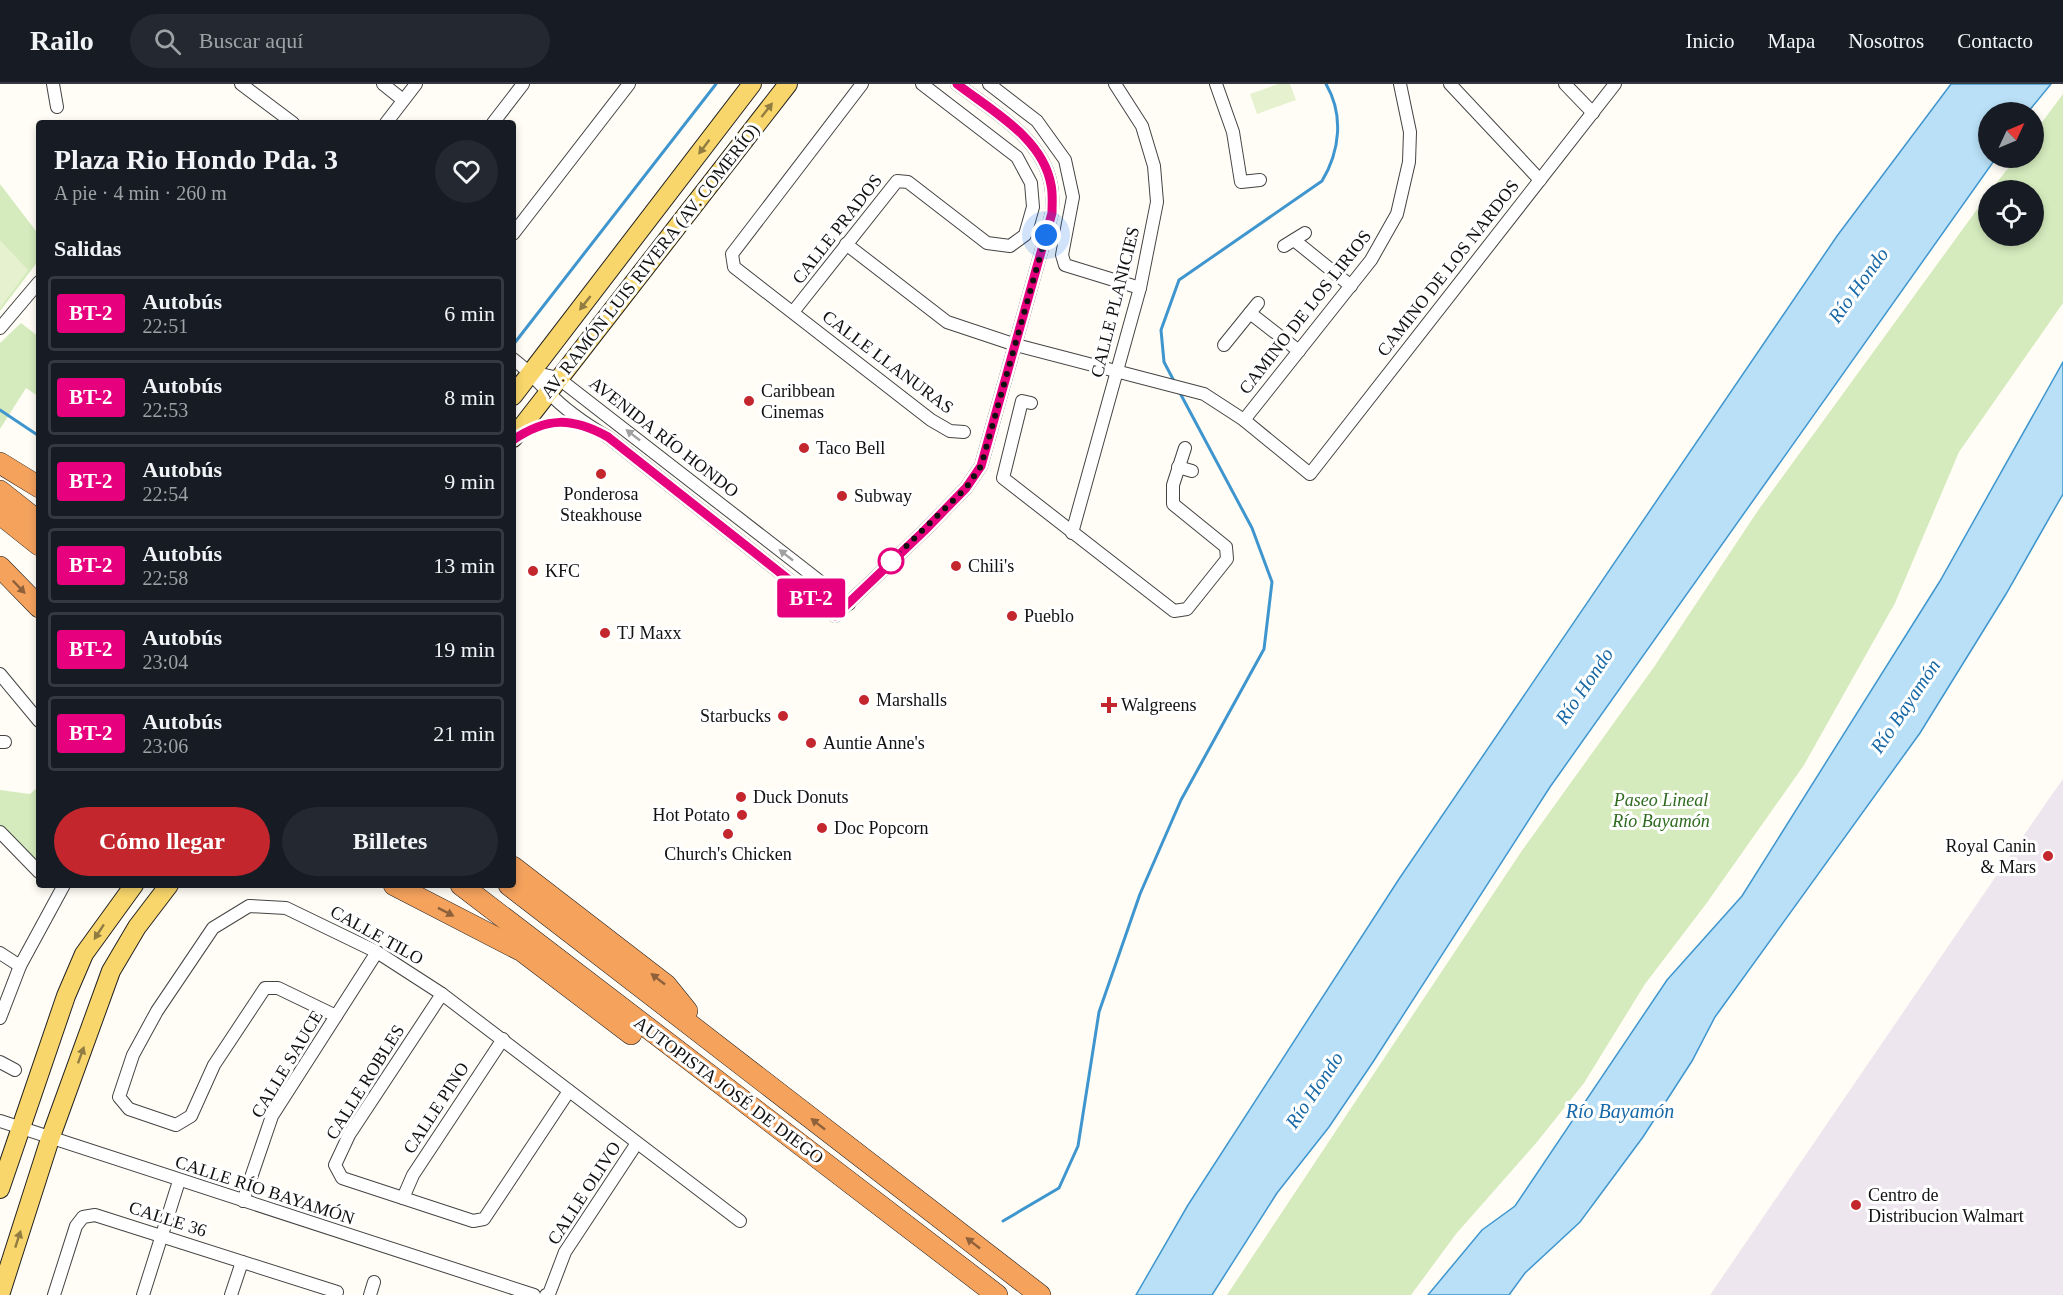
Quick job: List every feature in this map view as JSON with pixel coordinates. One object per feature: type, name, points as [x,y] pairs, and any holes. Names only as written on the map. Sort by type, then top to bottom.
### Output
[{"type":"highway","points":[[0,463],[36,485]]},
{"type":"highway","points":[[0,491],[36,520]]},
{"type":"highway","points":[[0,509],[36,535]]},
{"type":"highway","points":[[0,514],[36,543]]},
{"type":"highway","points":[[0,531],[36,559]]},
{"type":"highway","points":[[0,567],[36,604]]},
{"type":"highway","points":[[516,869],[666,985],[710,1039]]},
{"type":"highway","points":[[400,888],[506,941],[635,1037],[693,1064]]},
{"type":"highway","name":"AUTOPISTA JOSÉ DE DIEGO","points":[[465,888],[997,1295]]},
{"type":"highway","points":[[480,888],[936,1238],[972,1268],[997,1295]]},
{"type":"highway","points":[[496,888],[705,1048],[757,1076]]},
{"type":"highway","name":"AUTOPISTA JOSÉ DE DIEGO","points":[[513,888],[1040,1295]]},
{"type":"main road","name":"AV. RAMÓN LUIS RIVERA (AV. COMERÍO)","points":[[516,392],[752,84]]},
{"type":"main road","name":"AV. RAMÓN LUIS RIVERA (AV. COMERÍO)","points":[[516,434],[788,84]]},
{"type":"main road","points":[[0,1188],[66,996],[84,954],[132,888]]},
{"type":"main road","points":[[0,1295],[50,1139],[111,971],[137,927],[167,888]]},
{"type":"street","points":[[53,84],[57,107]]},
{"type":"street","points":[[241,84],[289,120]]},
{"type":"street","points":[[383,84],[404,100]]},
{"type":"street","points":[[388,120],[416,84]]},
{"type":"street","points":[[495,120],[523,84]]},
{"type":"street","points":[[516,230],[629,84]]},
{"type":"street","name":"CALLE PRADOS","points":[[862,84],[732,254],[734,267],[794,312],[892,184],[903,180],[987,243],[1010,246],[1025,235],[1033,207],[1031,183],[1017,157],[922,84]]},
{"type":"street","points":[[849,604],[966,488],[981,466],[1052,213],[1052,185],[1042,159],[1020,132],[957,84]]},
{"type":"street","points":[[990,84],[1037,122],[1065,160],[1073,197],[1062,255],[1065,265],[1140,288]]},
{"type":"street","name":"CALLE PLANICIES","points":[[1072,533],[1140,288],[1157,202],[1154,166],[1143,126],[1115,84]]},
{"type":"street","points":[[1216,84],[1233,132],[1241,182],[1260,180]]},
{"type":"street","name":"CAMINO DE LOS LIRIOS","points":[[1244,420],[1351,286],[1387,236],[1398,214],[1404,189],[1410,132],[1400,84]]},
{"type":"street","points":[[1450,84],[1540,180]]},
{"type":"street","points":[[1565,84],[1593,113]]},
{"type":"street","name":"CAMINO DE LOS NARDOS","points":[[1244,420],[1310,474],[1615,84]]},
{"type":"street","points":[[1294,240],[1351,286]]},
{"type":"street","points":[[846,244],[947,322],[1016,345],[1204,394],[1244,420]]},
{"type":"street","points":[[0,328],[36,286]]},
{"type":"street","points":[[1224,345],[1254,308],[1299,351]]},
{"type":"street","name":"CALLE LLANURAS","points":[[794,312],[931,420],[950,430],[964,432]]},
{"type":"street","name":"AVENIDA RÍO HONDO","points":[[516,361],[553,385],[849,604],[835,616],[553,385]]},
{"type":"street","points":[[1031,403],[1022,401],[1003,478],[1174,612],[1187,609],[1227,559],[1226,547],[1173,504],[1173,484],[1185,448]]},
{"type":"street","points":[[1178,467],[1192,471]]},
{"type":"street","points":[[0,674],[36,717]]},
{"type":"street","points":[[0,832],[36,869]]},
{"type":"street","points":[[0,1018],[20,966],[58,888]]},
{"type":"street","name":"CALLE TILO","points":[[336,1016],[278,988],[265,988],[214,1065],[191,1116],[176,1125],[129,1109],[119,1097],[133,1055],[157,1011],[213,928],[249,906],[286,908],[377,952],[442,994],[740,1221]]},
{"type":"street","name":"CALLE SAUCE","points":[[243,1202],[272,1116],[377,952]]},
{"type":"street","points":[[0,953],[20,966]]},
{"type":"street","name":"CALLE ROBLES","points":[[442,994],[349,1135],[335,1165],[342,1178],[473,1221],[484,1219],[569,1091]]},
{"type":"street","name":"CALLE PINO","points":[[403,1198],[413,1175],[502,1039]]},
{"type":"street","points":[[0,1062],[15,1070]]},
{"type":"street","name":"CALLE RÍO BAYAMÓN","points":[[0,1121],[520,1293]]},
{"type":"street","name":"CALLE OLIVO","points":[[546,1295],[549,1294],[565,1252],[637,1143]]},
{"type":"street","points":[[143,1295],[179,1181]]},
{"type":"street","name":"CALLE 36","points":[[54,1295],[76,1226],[83,1217],[95,1215],[242,1262],[321,1291],[336,1292]]},
{"type":"street","points":[[231,1295],[242,1262]]},
{"type":"street","points":[[370,1295],[374,1282]]},
{"type":"street","points":[[520,1293],[534,1295]]},
{"type":"shaded area","points":[[2063,779],[2063,1295],[1710,1295],[2048,800]]},
{"type":"green space","points":[[1278,84],[1290,84],[1296,100],[1257,114],[1250,94]]},
{"type":"green space","name":"Paseo Lineal Río Bayamón","points":[[2063,94],[2063,303],[1959,452],[1895,603],[1804,765],[1706,904],[1645,984],[1584,1083],[1537,1142],[1456,1234],[1411,1295],[1227,1295],[1521,852],[1654,667],[1759,509],[1978,208],[1978,246],[2044,246],[2044,180],[1999,180],[2008,168],[2044,168],[2044,120]]},
{"type":"green space","points":[[0,184],[36,231],[36,264],[0,311]]},
{"type":"green space","points":[[0,240],[28,270],[0,308]]},
{"type":"green space","points":[[21,323],[36,335],[36,395],[26,388],[0,429],[0,343]]},
{"type":"green space","points":[[36,789],[36,862],[0,826],[0,790],[30,794]]},
{"type":"water","name":"Río Hondo","points":[[1951,84],[2051,84],[2036,102],[1978,102],[1978,168],[1989,168],[1978,180],[1978,183],[1550,787],[1373,1062],[1329,1127],[1277,1193],[1212,1295],[1136,1295],[1188,1205],[1399,879],[1837,236]]},
{"type":"water","name":"Río Bayamón","points":[[2063,362],[2063,494],[2006,594],[1920,733],[1715,1017],[1692,1061],[1643,1137],[1580,1222],[1525,1273],[1509,1295],[1428,1295],[1482,1230],[1515,1206],[1667,980],[1742,896],[1940,581]]},
{"type":"waterway","points":[[516,341],[716,84]]},
{"type":"waterway","points":[[1174,381],[1164,362],[1161,330],[1179,280],[1322,181],[1333,158],[1338,133],[1336,108],[1326,84]]},
{"type":"waterway","points":[[1003,1221],[1059,1188],[1078,1146],[1099,1012],[1140,894],[1181,800],[1264,649],[1272,582],[1252,528],[1180,393]]},
{"type":"waterway","points":[[0,410],[36,434]]},
{"type":"bus line","name":"BT-2","points":[[516,438],[540,424],[551,421],[562,421],[592,428],[608,437],[835,616],[966,488],[981,466],[1052,213],[1052,185],[1042,159],[1020,132],[957,84]]},
{"type":"place","name":"Caribbean Cinemas","points":[[749,401]]},
{"type":"place","name":"Taco Bell","points":[[804,448]]},
{"type":"place","name":"Ponderosa Steakhouse","points":[[601,474]]},
{"type":"place","name":"Subway","points":[[842,496]]},
{"type":"place","name":"Chili's","points":[[956,566]]},
{"type":"place","name":"KFC","points":[[533,571]]},
{"type":"place","name":"Pueblo","points":[[1012,616]]},
{"type":"place","name":"TJ Maxx","points":[[605,633]]},
{"type":"place","name":"Marshalls","points":[[864,700]]},
{"type":"place","name":"Walgreens","points":[[1109,705]]},
{"type":"place","name":"Starbucks","points":[[783,716]]},
{"type":"place","name":"Auntie Anne's","points":[[811,743]]},
{"type":"place","name":"Duck Donuts","points":[[741,797]]},
{"type":"place","name":"Hot Potato","points":[[742,815]]},
{"type":"place","name":"Doc Popcorn","points":[[822,828]]},
{"type":"place","name":"Church's Chicken","points":[[728,834]]},
{"type":"place","name":"Royal Canin & Mars","points":[[2048,856]]},
{"type":"place","name":"Centro de Distribucion Walmart","points":[[1856,1205]]},
{"type":"route","points":[[891,561],[966,488],[981,466],[1046,235]]}]
